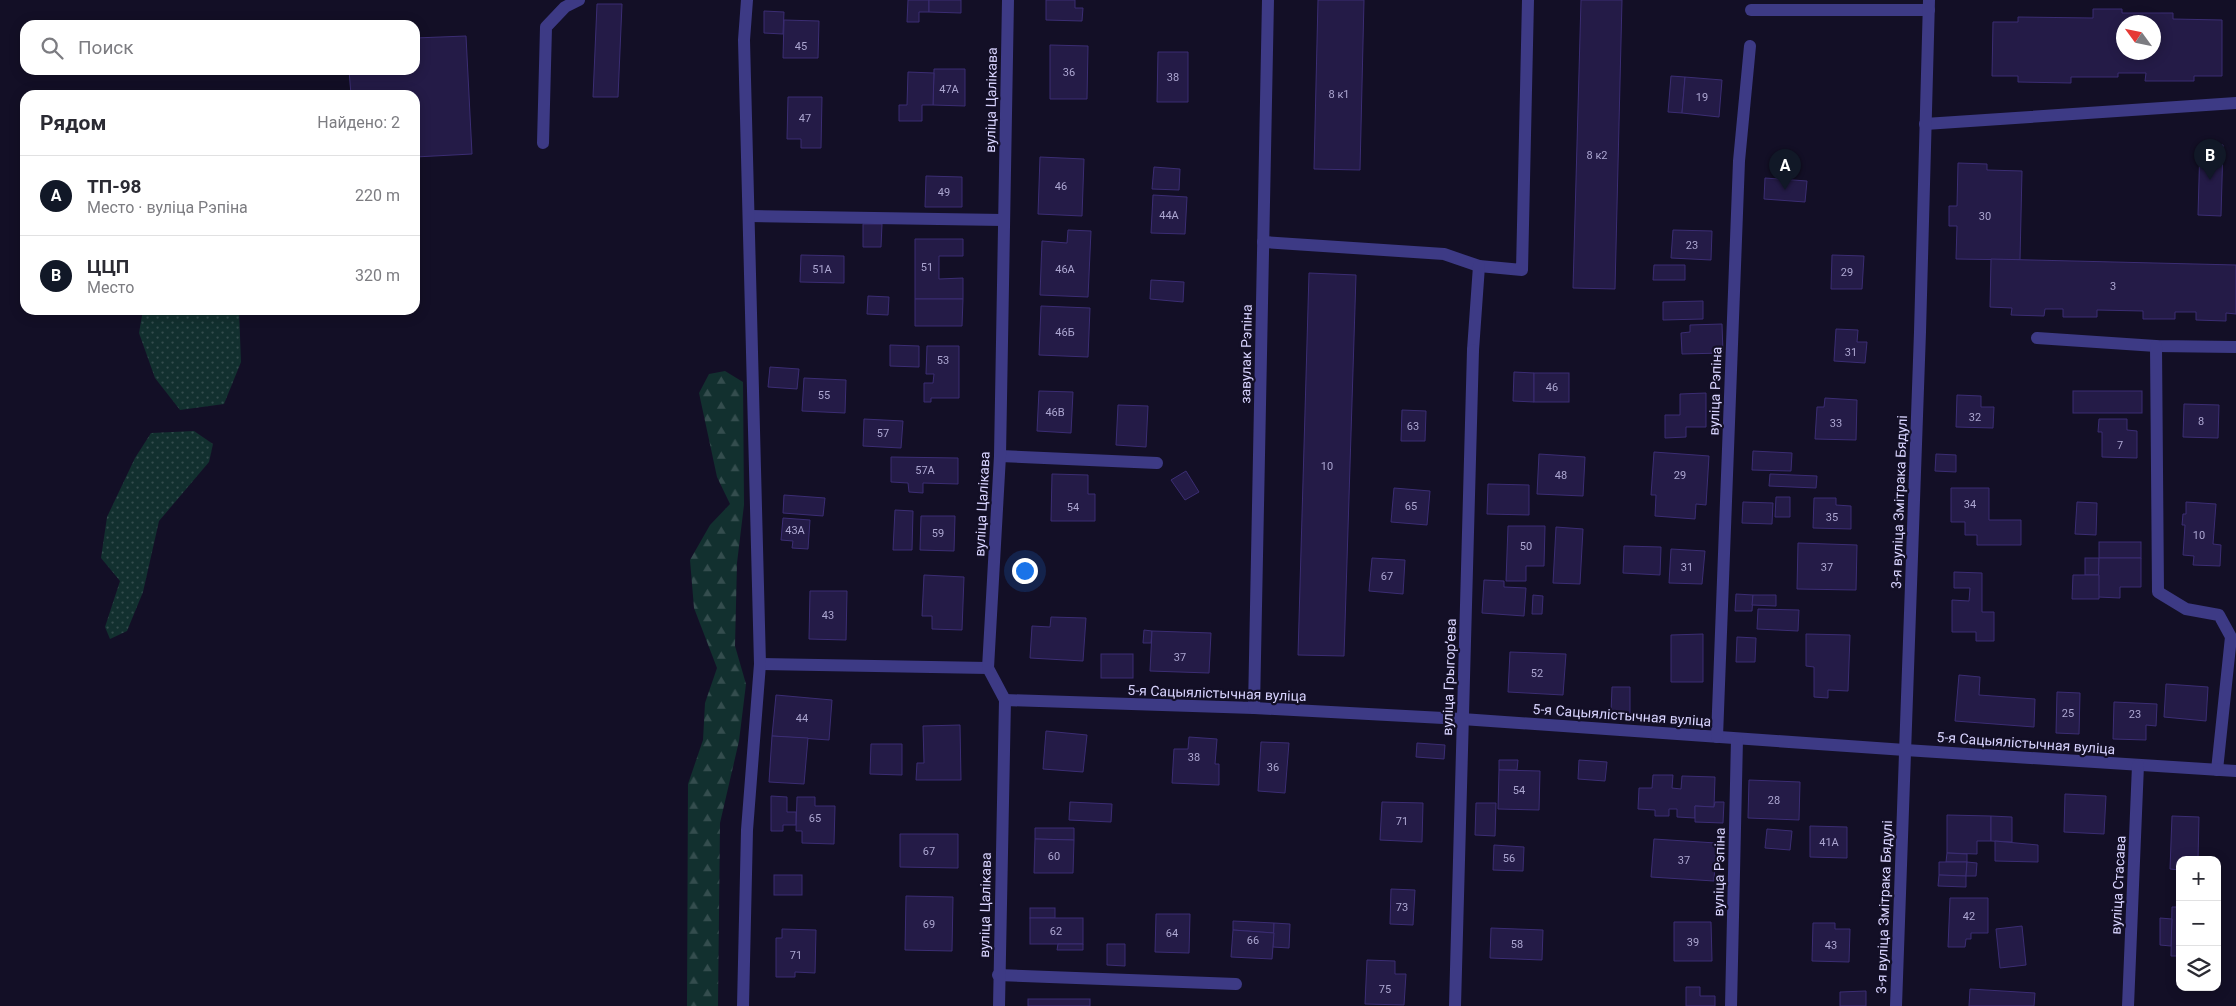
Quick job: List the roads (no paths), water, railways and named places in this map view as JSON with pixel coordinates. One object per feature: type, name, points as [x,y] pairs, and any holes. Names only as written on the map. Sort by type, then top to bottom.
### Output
[{"type":"street","points":[[543,143],[546,27],[565,7],[580,0]]},
{"type":"street","points":[[743,1006],[747,830],[760,664],[744,40],[747,0]]},
{"type":"street","name":"вуліца Цалікава","points":[[999,1006],[998,975],[1005,700],[988,668],[1000,456],[1008,0]]},
{"type":"street","name":"завулак Рэпіна","points":[[1254,708],[1268,0]]},
{"type":"street","points":[[1263,242],[1444,254],[1479,266],[1522,270],[1528,0]]},
{"type":"street","points":[[1751,10],[1929,5]]},
{"type":"street","name":"3-я вуліца Змітрака Бядулі","points":[[1896,1006],[1920,332],[1929,5]]},
{"type":"street","name":"вуліца Рэпіна","points":[[1717,737],[1739,161],[1750,46]]},
{"type":"street","points":[[1925,124],[2236,103]]},
{"type":"street","points":[[750,216],[1003,220]]},
{"type":"street","name":"вуліца Грыгорʼева","points":[[1455,1006],[1473,350],[1479,266]]},
{"type":"street","points":[[2037,338],[2156,346],[2236,347]]},
{"type":"street","points":[[2156,346],[2158,592],[2186,609],[2219,615],[2231,637],[2217,770]]},
{"type":"street","points":[[1000,456],[1157,464]]},
{"type":"street","points":[[760,664],[988,668]]},
{"type":"street","name":"5-я Сацыялістычная вуліца","points":[[1005,700],[1254,708],[1462,719],[1737,739],[2236,771]]},
{"type":"street","name":"вуліца Рэпіна","points":[[1731,1006],[1737,739]]},
{"type":"street","name":"вуліца Стасава","points":[[2128,1006],[2138,765]]},
{"type":"street","points":[[998,975],[1236,984]]},
{"type":"place","name":"ЦЦП","points":[[2210,180]]},
{"type":"place","name":"ТП-98","points":[[1785,190]]}]
